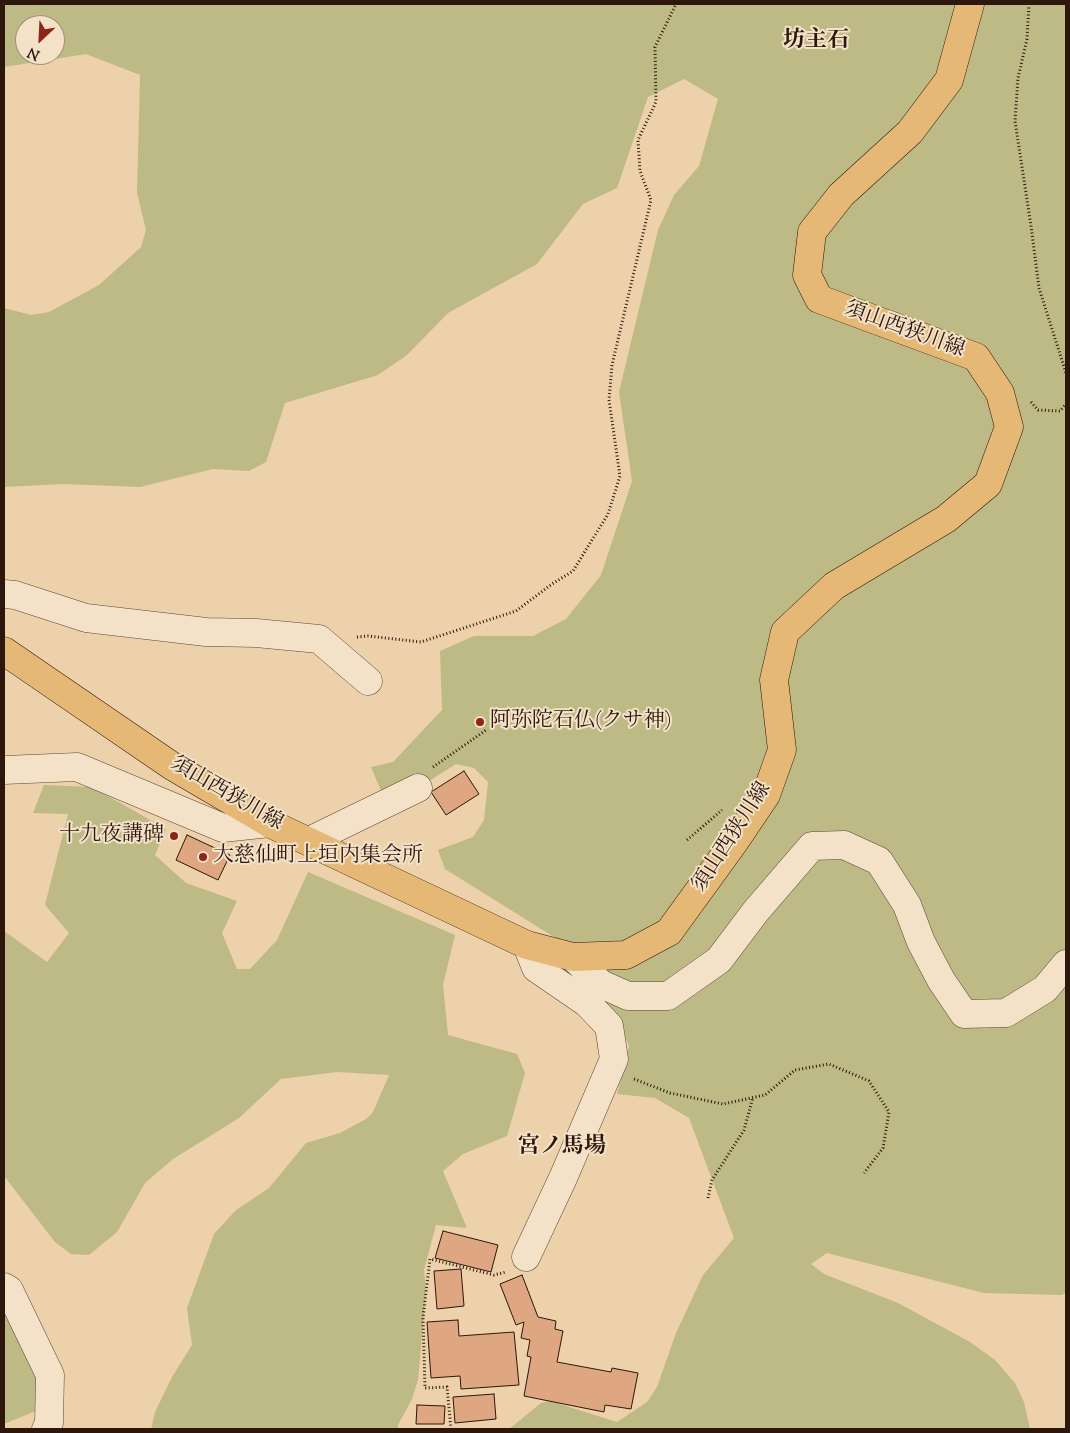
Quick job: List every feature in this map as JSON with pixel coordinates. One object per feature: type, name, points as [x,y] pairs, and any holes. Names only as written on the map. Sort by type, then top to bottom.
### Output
[{"type":"main road","name":"須山西狭川線","points":[[4,650],[172,766],[269,822],[527,946],[573,957],[626,955],[669,932],[766,795],[782,750],[774,680],[785,632],[834,586],[946,519],[988,484],[1009,427],[1000,393],[976,358],[819,299],[807,275],[812,232],[841,195],[910,132],[949,80],[970,4]]},
{"type":"street","points":[[4,594],[15,594],[86,618],[206,632],[264,634],[319,639],[368,681]]},
{"type":"street","points":[[4,770],[77,766],[223,828],[269,822]]},
{"type":"street","points":[[309,842],[418,788]]},
{"type":"street","points":[[573,957],[601,984],[628,996],[668,996],[719,960],[756,911],[812,846],[844,845],[880,861],[907,905],[921,942],[941,980],[964,1014],[1006,1013],[1045,989],[1066,964]]},
{"type":"street","points":[[526,1256],[563,1178],[614,1059],[609,1026],[587,1003],[536,968],[527,946]]},
{"type":"street","points":[[4,1287],[9,1290],[50,1375],[49,1423],[46,1429]]},
{"type":"path","points":[[319,639],[368,636],[421,642],[516,611],[573,571],[608,514],[620,476],[609,400],[612,365],[651,200],[640,171],[638,140],[656,102],[655,47],[676,4]]},
{"type":"path","points":[[1029,4],[1027,39],[1018,78],[1015,121],[1032,226],[1039,288],[1066,373]]},
{"type":"path","points":[[610,1070],[670,1093],[723,1104],[765,1095],[795,1070],[829,1064],[869,1081],[888,1112],[883,1148],[864,1173]]},
{"type":"path","points":[[708,1198],[712,1180],[744,1130],[753,1097]]},
{"type":"path","points":[[452,1429],[447,1387],[425,1388],[423,1318],[430,1259],[494,1275],[520,1268],[526,1256]]},
{"type":"shaded area","points":[[4,4],[1066,4],[1066,1293],[1061,1295],[984,1293],[827,1253],[811,1264],[824,1274],[898,1303],[970,1342],[995,1360],[1015,1383],[1024,1402],[1030,1429],[509,1429],[541,1403],[550,1401],[617,1422],[647,1402],[657,1387],[676,1333],[703,1275],[734,1238],[689,1118],[655,1098],[617,1094],[629,1046],[616,1015],[587,991],[609,942],[562,942],[445,869],[438,850],[473,837],[484,820],[488,782],[474,768],[456,764],[388,807],[371,767],[393,762],[442,710],[440,651],[474,636],[533,636],[566,619],[601,575],[632,481],[619,392],[658,230],[674,195],[699,166],[718,99],[684,79],[648,97],[617,188],[583,204],[537,264],[448,313],[407,355],[378,375],[285,403],[266,462],[249,471],[213,469],[140,487],[63,484],[4,487],[4,308],[31,315],[49,312],[99,285],[141,247],[146,230],[137,193],[140,75],[86,54],[65,57],[65,15],[15,15],[15,65],[17,65],[4,67]]},
{"type":"shaded area","points":[[44,785],[92,787],[166,829],[155,855],[186,883],[237,901],[222,933],[237,969],[250,969],[277,940],[308,872],[455,935],[443,985],[448,1035],[517,1054],[525,1073],[507,1136],[463,1154],[443,1171],[467,1228],[436,1225],[424,1270],[426,1290],[418,1380],[412,1399],[398,1425],[398,1429],[151,1429],[155,1412],[172,1377],[192,1345],[187,1308],[214,1234],[236,1210],[269,1188],[306,1143],[340,1133],[366,1119],[373,1112],[389,1075],[337,1072],[281,1079],[239,1118],[173,1159],[145,1183],[117,1232],[89,1255],[71,1254],[55,1242],[4,1176],[4,931],[47,962],[69,933],[45,905],[68,814],[33,813]]},
{"type":"shaded area","points":[[4,1312],[44,1369],[48,1406],[4,1424]]},
{"type":"building","points":[[464,771],[479,794],[446,815],[431,792]]},
{"type":"building","name":"大慈仙町上垣内集会所","points":[[187,835],[230,855],[218,880],[176,860]]},
{"type":"building","points":[[443,1231],[498,1245],[491,1272],[435,1258]]},
{"type":"building","points":[[461,1269],[464,1306],[437,1309],[434,1271]]},
{"type":"building","points":[[522,1275],[538,1317],[556,1321],[555,1329],[563,1331],[557,1362],[611,1372],[612,1368],[638,1373],[631,1409],[605,1405],[604,1412],[524,1396],[531,1357],[527,1356],[530,1340],[521,1338],[524,1322],[516,1325],[500,1284]]},
{"type":"building","points":[[458,1320],[459,1336],[514,1332],[519,1385],[461,1389],[460,1376],[431,1378],[427,1322]]},
{"type":"building","points":[[494,1394],[496,1419],[455,1423],[453,1397]]},
{"type":"building","points":[[417,1405],[445,1406],[444,1424],[416,1424]]},
{"type":"place","name":"阿弥陀石仏(クサ神)","points":[[480,722]]},
{"type":"place","name":"十九夜講碑","points":[[174,836]]},
{"type":"place","name":"大慈仙町上垣内集会所","points":[[203,857]]},
{"type":"district","name":"坊主石","points":[[816,42]]},
{"type":"district","name":"宮ノ馬場","points":[[562,1148]]}]
